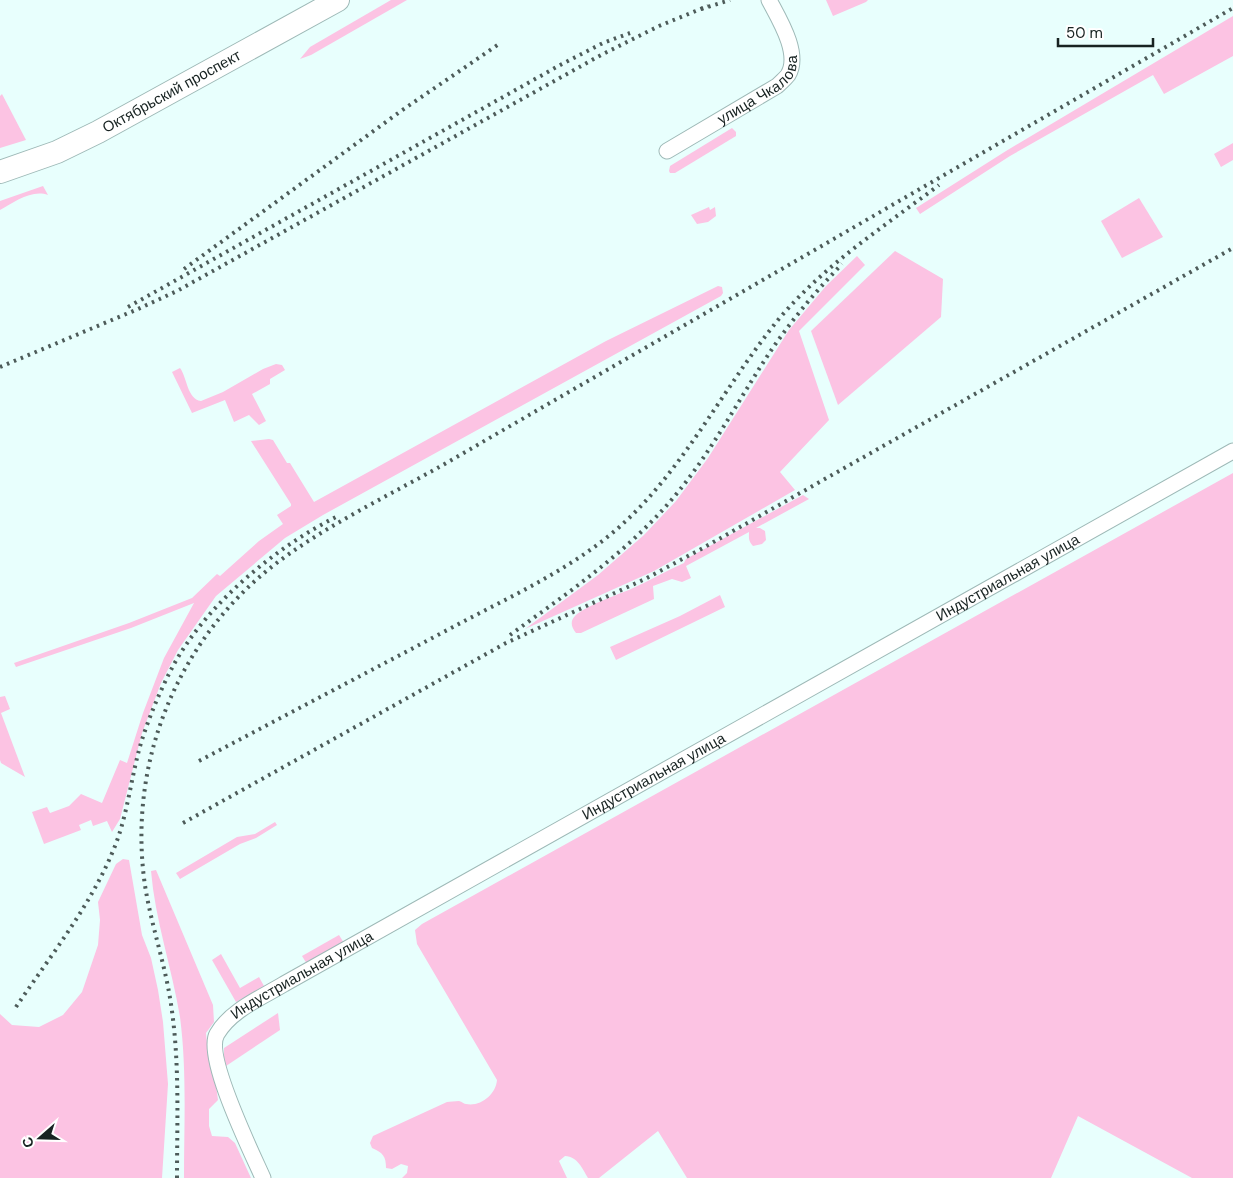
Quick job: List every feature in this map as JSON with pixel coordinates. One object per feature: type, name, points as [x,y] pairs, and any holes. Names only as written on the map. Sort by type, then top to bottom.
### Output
[{"type":"main road","name":"Октябрьский проспект","points":[[0,172],[57,152],[98,132],[338,0]]},
{"type":"street","name":"улица Чкалова","points":[[667,151],[771,89],[788,75],[791,67],[792,53],[788,39],[768,0]]},
{"type":"street","name":"Индустриальная улица","points":[[263,1178],[227,1096],[216,1060],[216,1035],[232,1015],[1233,450]]},
{"type":"shaded area","points":[[391,0],[407,0],[311,55],[300,59],[310,47]]},
{"type":"shaded area","points":[[826,0],[868,0],[833,16]]},
{"type":"shaded area","points":[[1233,16],[1233,56],[1164,94],[1153,75],[1010,156],[920,214],[916,208],[1006,151]]},
{"type":"shaded area","points":[[2,94],[26,140],[0,148],[0,96]]},
{"type":"shaded area","points":[[732,128],[736,132],[736,136],[675,173],[670,173],[670,166]]},
{"type":"shaded area","points":[[1233,143],[1233,160],[1221,167],[1214,154]]},
{"type":"shaded area","points":[[43,186],[48,195],[29,195],[0,210],[0,201]]},
{"type":"shaded area","points":[[1139,198],[1163,237],[1122,258],[1101,221]]},
{"type":"shaded area","points":[[709,207],[710,210],[715,207],[716,216],[708,222],[697,224],[691,215]]},
{"type":"shaded area","points":[[895,251],[943,279],[941,317],[838,405],[811,331]]},
{"type":"shaded area","points":[[857,256],[865,265],[799,331],[829,420],[780,472],[795,490],[654,571],[525,629],[598,575],[644,535],[676,501],[708,458],[789,330],[826,286]]},
{"type":"shaded area","points":[[718,286],[722,287],[723,293],[721,296],[323,515],[285,538],[216,596],[178,650],[161,683],[142,733],[120,819],[112,832],[107,821],[93,826],[91,820],[79,825],[81,830],[44,844],[32,812],[47,807],[50,813],[69,806],[81,794],[102,803],[120,760],[127,763],[143,713],[164,658],[194,603],[131,628],[16,667],[14,663],[129,623],[192,598],[217,574],[220,576],[259,541],[283,524],[277,515],[291,506],[291,504],[251,441],[273,440],[314,502],[606,341]]},
{"type":"shaded area","points":[[276,364],[282,365],[285,370],[270,379],[270,384],[252,394],[266,421],[259,425],[249,415],[234,422],[225,400],[192,413],[172,372],[180,368],[190,392],[196,399],[201,401],[223,392],[263,369]]},
{"type":"shaded area","points":[[1233,473],[1233,1178],[1192,1178],[1078,1116],[1051,1178],[687,1178],[658,1131],[599,1178],[588,1178],[582,1167],[573,1158],[565,1156],[559,1161],[567,1178],[402,1178],[407,1173],[408,1166],[401,1164],[392,1169],[386,1168],[383,1155],[372,1148],[370,1143],[373,1136],[447,1102],[459,1101],[472,1104],[482,1101],[491,1095],[497,1080],[417,944],[415,930],[422,924]]},
{"type":"shaded area","points":[[803,495],[809,499],[756,528],[765,531],[766,540],[762,544],[753,546],[750,541],[749,532],[686,566],[691,578],[682,582],[672,579],[653,586],[654,599],[581,633],[574,631],[572,620],[586,608],[638,586],[684,563],[686,559]]},
{"type":"shaded area","points":[[720,595],[725,607],[616,660],[610,647],[680,616]]},
{"type":"shaded area","points":[[5,696],[10,709],[1,713],[25,777],[1,763],[0,760],[0,697]]},
{"type":"shaded area","points":[[275,822],[277,825],[256,838],[240,844],[180,879],[176,873],[237,837],[255,834]]},
{"type":"shaded area","points":[[123,859],[129,860],[142,935],[151,958],[163,1022],[168,1084],[162,1178],[0,1178],[0,1014],[12,1025],[39,1027],[63,1015],[82,992],[98,945],[100,920],[98,902],[116,864]]},
{"type":"shaded area","points":[[156,870],[213,1005],[214,1022],[206,1033],[208,1053],[215,1078],[218,1100],[209,1109],[209,1126],[212,1136],[228,1137],[235,1143],[251,1178],[184,1178],[184,1057],[177,999],[153,889],[151,871]]},
{"type":"shaded area","points":[[339,935],[344,943],[307,964],[302,956]]},
{"type":"shaded area","points":[[221,954],[240,988],[259,977],[264,986],[236,1002],[212,960]]},
{"type":"shaded area","points":[[278,1013],[280,1030],[226,1066],[224,1048]]},
{"type":"railway","points":[[701,9],[730,0]]},
{"type":"railway","points":[[0,367],[177,291],[601,55],[659,26],[708,6]]},
{"type":"railway","points":[[177,1178],[177,1088],[173,1021],[167,982],[145,885],[142,823],[147,777],[157,733],[174,691],[195,652],[222,615],[253,583],[289,554],[326,530],[441,466],[1233,8]]},
{"type":"railway","points":[[128,307],[562,64],[603,43],[630,33]]},
{"type":"railway","points":[[184,269],[401,111],[499,44]]},
{"type":"railway","points":[[199,761],[545,579],[609,536],[649,497],[669,473],[759,345],[796,300],[834,264],[939,185]]},
{"type":"railway","points":[[183,823],[506,643],[645,579],[703,548],[1233,248]]},
{"type":"railway","points":[[510,635],[598,569],[660,513],[703,459],[786,329],[842,264]]},
{"type":"railway","points":[[16,1007],[83,909],[106,867],[119,833],[141,743],[155,704],[168,675],[187,643],[204,621],[244,580],[289,545],[336,517]]}]
